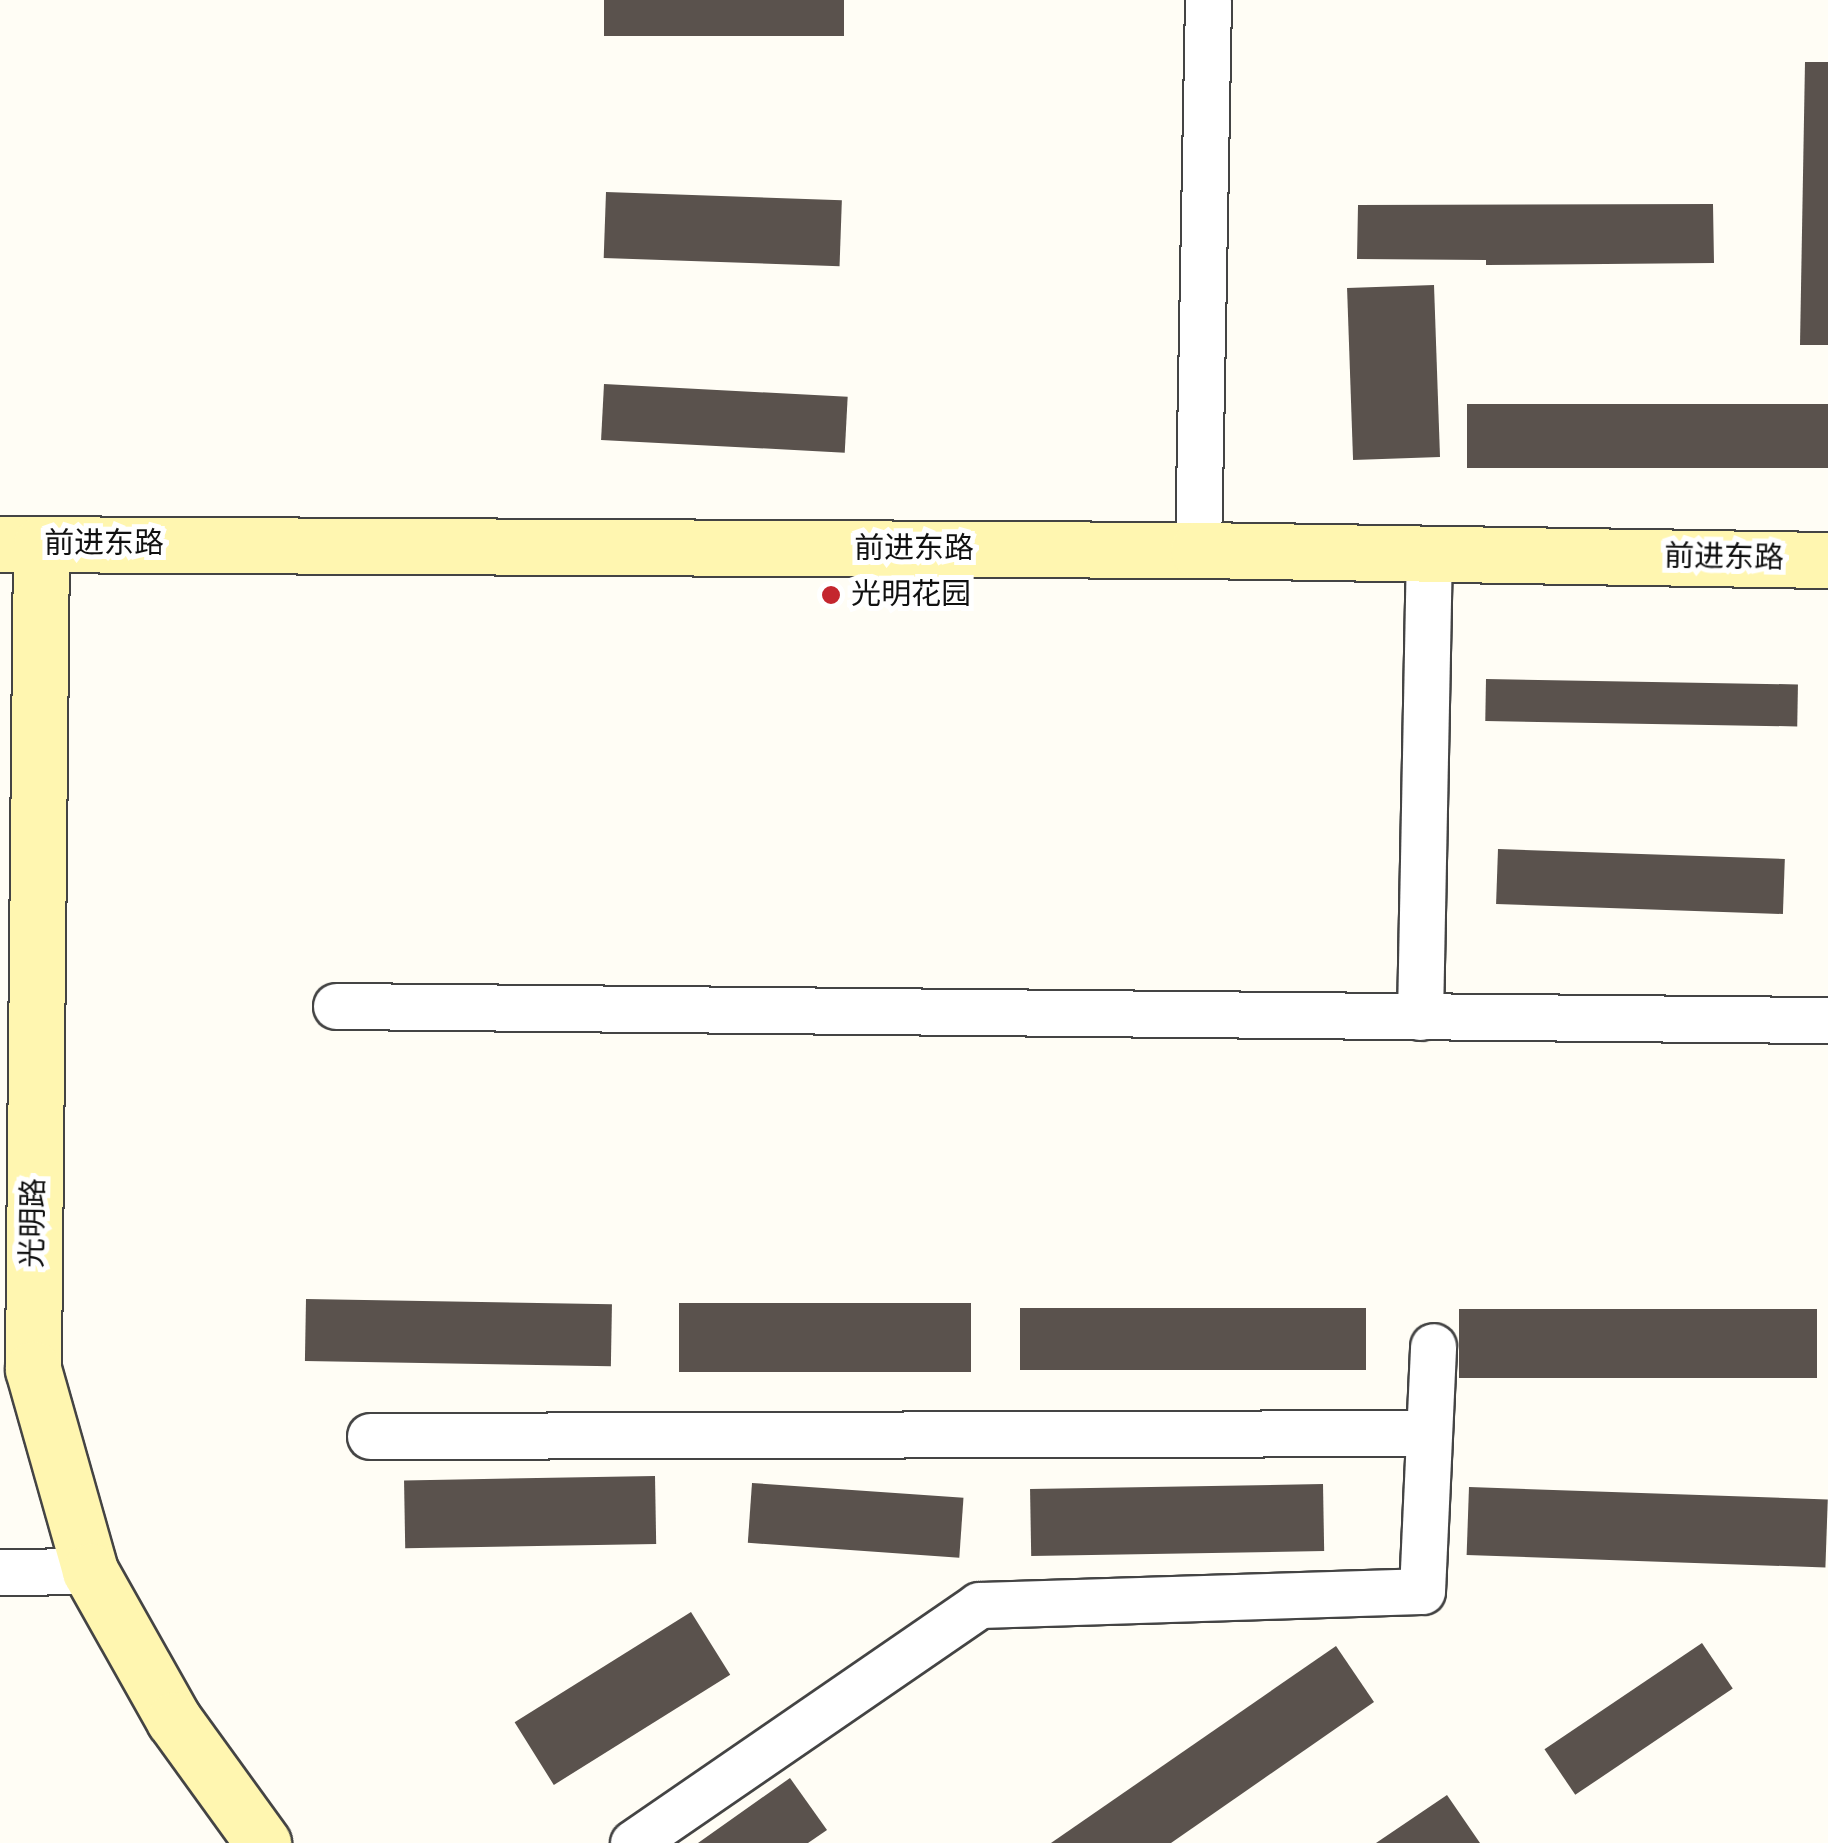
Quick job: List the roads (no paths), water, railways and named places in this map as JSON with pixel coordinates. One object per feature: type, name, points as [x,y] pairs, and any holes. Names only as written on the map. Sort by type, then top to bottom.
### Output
[{"type":"main road","name":"前进东路","points":[[20,544],[1198,550],[1828,560]]},
{"type":"main road","name":"光明路","points":[[20,544],[32,1369],[90,1571],[174,1720],[263,1843]]},
{"type":"street","points":[[1198,550],[1208,0]]},
{"type":"street","points":[[1420,1017],[1429,554]]},
{"type":"street","points":[[336,1006],[1828,1020]]},
{"type":"street","points":[[633,1843],[979,1604],[1422,1591],[1433,1346]]},
{"type":"street","points":[[370,1436],[1429,1433]]},
{"type":"street","points":[[0,1572],[90,1571]]},
{"type":"place","name":"光明花园","points":[[831,595]]}]
